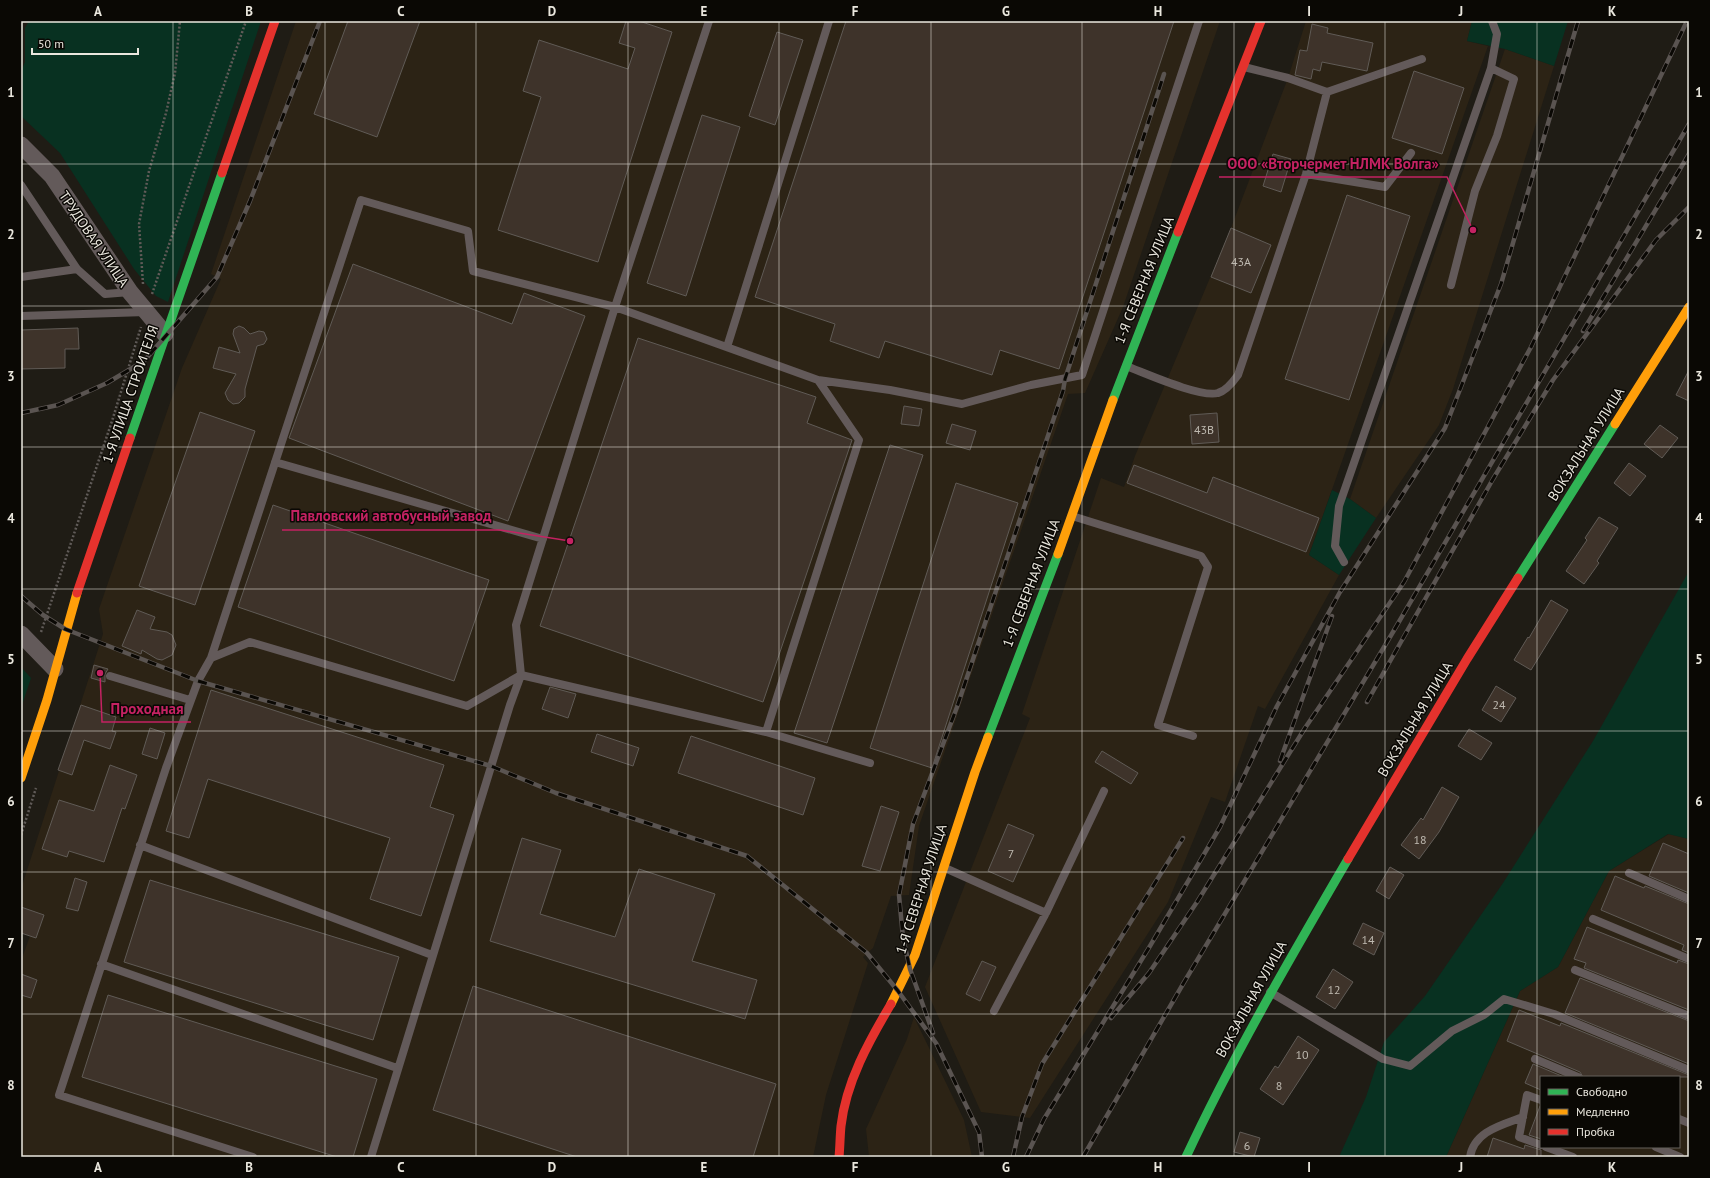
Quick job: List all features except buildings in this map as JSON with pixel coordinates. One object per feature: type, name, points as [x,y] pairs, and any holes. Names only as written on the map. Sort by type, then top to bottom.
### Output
[{"type":"street","name":"1-Я УЛИЦА СТРОИТЕЛЯ","points":[[21,778],[47,700],[54,669],[73,603],[274,21]]},
{"type":"street","name":"1-Я СЕВЕРНАЯ УЛИЦА","points":[[839,1157],[841,1124],[852,1082],[870,1039],[910,969],[975,772],[1072,516],[1125,366],[1261,21]]},
{"type":"street","name":"ТРУДОВАЯ УЛИЦА","points":[[21,145],[52,176],[130,292],[166,334]]},
{"type":"street","name":"ВОКЗАЛЬНАЯ УЛИЦА","points":[[1186,1157],[1216,1093],[1270,992],[1467,659],[1689,307]]},
{"type":"street","points":[[21,634],[54,669]]},
{"type":"lane","points":[[370,1157],[510,705],[521,675],[516,625],[615,307],[709,21]]},
{"type":"lane","points":[[727,347],[828,21]]},
{"type":"lane","points":[[253,1157],[59,1096],[140,845],[190,700],[198,681],[211,658],[361,200],[468,231],[473,271],[615,307],[818,380],[890,390],[962,404],[1031,385],[1082,375],[1199,21]]},
{"type":"lane","points":[[1344,562],[1336,546],[1339,506],[1491,68],[1497,34],[1492,21]]},
{"type":"lane","points":[[1244,66],[1288,78],[1327,92],[1422,59]]},
{"type":"lane","points":[[1452,285],[1475,190],[1497,136],[1514,79],[1491,68]]},
{"type":"lane","points":[[1125,366],[1192,392],[1218,393],[1232,384],[1238,375],[1248,350],[1306,174],[1327,92]]},
{"type":"lane","points":[[1306,174],[1385,187],[1411,153]]},
{"type":"lane","points":[[21,185],[77,269],[105,294],[130,292]]},
{"type":"lane","points":[[21,277],[77,269]]},
{"type":"lane","points":[[21,316],[146,312]]},
{"type":"lane","points":[[766,732],[859,440],[818,380]]},
{"type":"lane","points":[[275,462],[543,539]]},
{"type":"lane","points":[[1072,516],[1201,556],[1208,567],[1158,725],[1193,736]]},
{"type":"lane","points":[[211,658],[250,642],[468,706],[521,675],[766,732],[870,763]]},
{"type":"lane","points":[[110,676],[190,700]]},
{"type":"lane","points":[[994,1011],[1046,913],[1104,791]]},
{"type":"lane","points":[[140,845],[432,955]]},
{"type":"lane","points":[[943,866],[1046,913]]},
{"type":"lane","points":[[1629,874],[1689,899]]},
{"type":"lane","points":[[1593,919],[1689,959]]},
{"type":"lane","points":[[101,964],[397,1068]]},
{"type":"lane","points":[[1575,970],[1689,1016]]},
{"type":"lane","points":[[1270,992],[1383,1059],[1410,1066],[1452,1031],[1484,1015],[1504,1000],[1554,1014],[1689,1070]]},
{"type":"lane","points":[[1535,1059],[1576,1076]]},
{"type":"lane","points":[[1540,1100],[1527,1095],[1520,1138],[1540,1145]]},
{"type":"lane","points":[[1470,1157],[1471,1148],[1489,1129],[1523,1117]]},
{"type":"lane","points":[[1549,1148],[1573,1157]]},
{"type":"lane","points":[[1658,1148],[1680,1157]]},
{"type":"path","points":[[146,312],[139,224],[149,171],[166,113],[175,73],[180,21]]},
{"type":"path","points":[[35,649],[112,421],[146,312],[246,21]]},
{"type":"shaded area","points":[[296,21],[1220,21],[1123,307],[1085,393],[1068,394],[919,826],[909,895],[891,896],[873,948],[863,957],[868,963],[826,1095],[813,1157],[21,1157],[21,995],[31,998],[37,980],[21,974],[21,961],[30,936],[36,937],[44,915],[21,907],[21,889],[103,634],[99,609],[182,368],[221,279],[211,274]]},
{"type":"shaded area","points":[[1306,21],[1472,21],[1467,41],[1488,46],[1309,555],[1339,575],[1265,709],[1258,706],[1225,802],[1211,797],[1168,902],[1030,1118],[981,1112],[925,987],[1030,718],[1022,714],[1101,478],[1124,487],[1135,456],[1231,228],[1288,78]]},
{"type":"shaded area","points":[[1505,49],[1554,66],[1453,389],[1439,425],[1376,518],[1350,499]]},
{"type":"shaded area","points":[[1669,834],[1689,839],[1689,1157],[1446,1157],[1520,991],[1558,967],[1609,871]]},
{"type":"shaded area","points":[[914,1017],[964,1120],[972,1157],[869,1157],[866,1129],[907,1039]]},
{"type":"green space","points":[[29,21],[261,21],[168,302],[156,296],[134,269],[60,153],[21,116],[21,72],[25,62],[25,28]]},
{"type":"green space","points":[[1472,21],[1568,21],[1554,66],[1505,49],[1467,41]]},
{"type":"green space","points":[[1332,490],[1350,499],[1376,518],[1339,575],[1309,555]]},
{"type":"green space","points":[[1689,571],[1689,839],[1668,834],[1609,871],[1558,967],[1520,991],[1446,1157],[1339,1157],[1366,1097],[1384,1042],[1425,996],[1503,883],[1593,741]]},
{"type":"green space","points":[[21,667],[31,678],[21,708]]},
{"type":"railway","points":[[21,413],[58,405],[107,383],[144,361],[217,277],[250,201],[320,21]]},
{"type":"railway","points":[[1026,1157],[1044,1119],[1150,946],[1220,827],[1277,706],[1340,592],[1445,428],[1501,284],[1578,21]]},
{"type":"railway","points":[[1111,1018],[1149,973],[1197,902],[1305,728],[1404,582],[1531,347],[1687,21]]},
{"type":"railway","points":[[933,1033],[910,969],[903,938],[899,895],[913,824],[957,707],[1063,391],[1065,379],[1164,74]]},
{"type":"railway","points":[[1083,1157],[1183,984],[1393,632],[1689,124]]},
{"type":"railway","points":[[1583,331],[1689,154]]},
{"type":"railway","points":[[1367,702],[1493,479],[1553,380],[1656,240],[1689,207]]},
{"type":"railway","points":[[21,596],[43,615],[65,629],[198,681],[491,766],[556,793],[747,856],[867,953],[898,991],[936,1043],[979,1132],[982,1157]]},
{"type":"railway","points":[[1280,761],[1332,616]]},
{"type":"railway","points":[[1013,1157],[1022,1117],[1042,1064],[1183,838]]},
{"type":"traffic: fast","points":[[130,438],[222,173]]},
{"type":"traffic: fast","points":[[1113,400],[1178,232]]},
{"type":"traffic: fast","points":[[1518,578],[1615,424]]},
{"type":"traffic: fast","points":[[988,737],[1058,554]]},
{"type":"traffic: fast","points":[[1186,1157],[1243,1043],[1348,859]]},
{"type":"traffic: slow","points":[[1615,424],[1689,307]]},
{"type":"traffic: slow","points":[[1058,554],[1113,400]]},
{"type":"traffic: slow","points":[[21,778],[47,700],[77,593]]},
{"type":"traffic: slow","points":[[891,1004],[915,955],[975,772],[988,737]]},
{"type":"traffic: jam","points":[[222,173],[275,21]]},
{"type":"traffic: jam","points":[[1178,232],[1261,21]]},
{"type":"traffic: jam","points":[[77,593],[130,438]]},
{"type":"traffic: jam","points":[[1348,859],[1467,659],[1518,578]]},
{"type":"traffic: jam","points":[[839,1157],[841,1126],[853,1078],[867,1047],[891,1004]]},
{"type":"place","name":"ООО «Вторчермет НЛМК Волга»","points":[[1473,230]]},
{"type":"place","name":"Павловский автобусный завод","points":[[570,541]]},
{"type":"place","name":"Проходная","points":[[100,673]]}]
